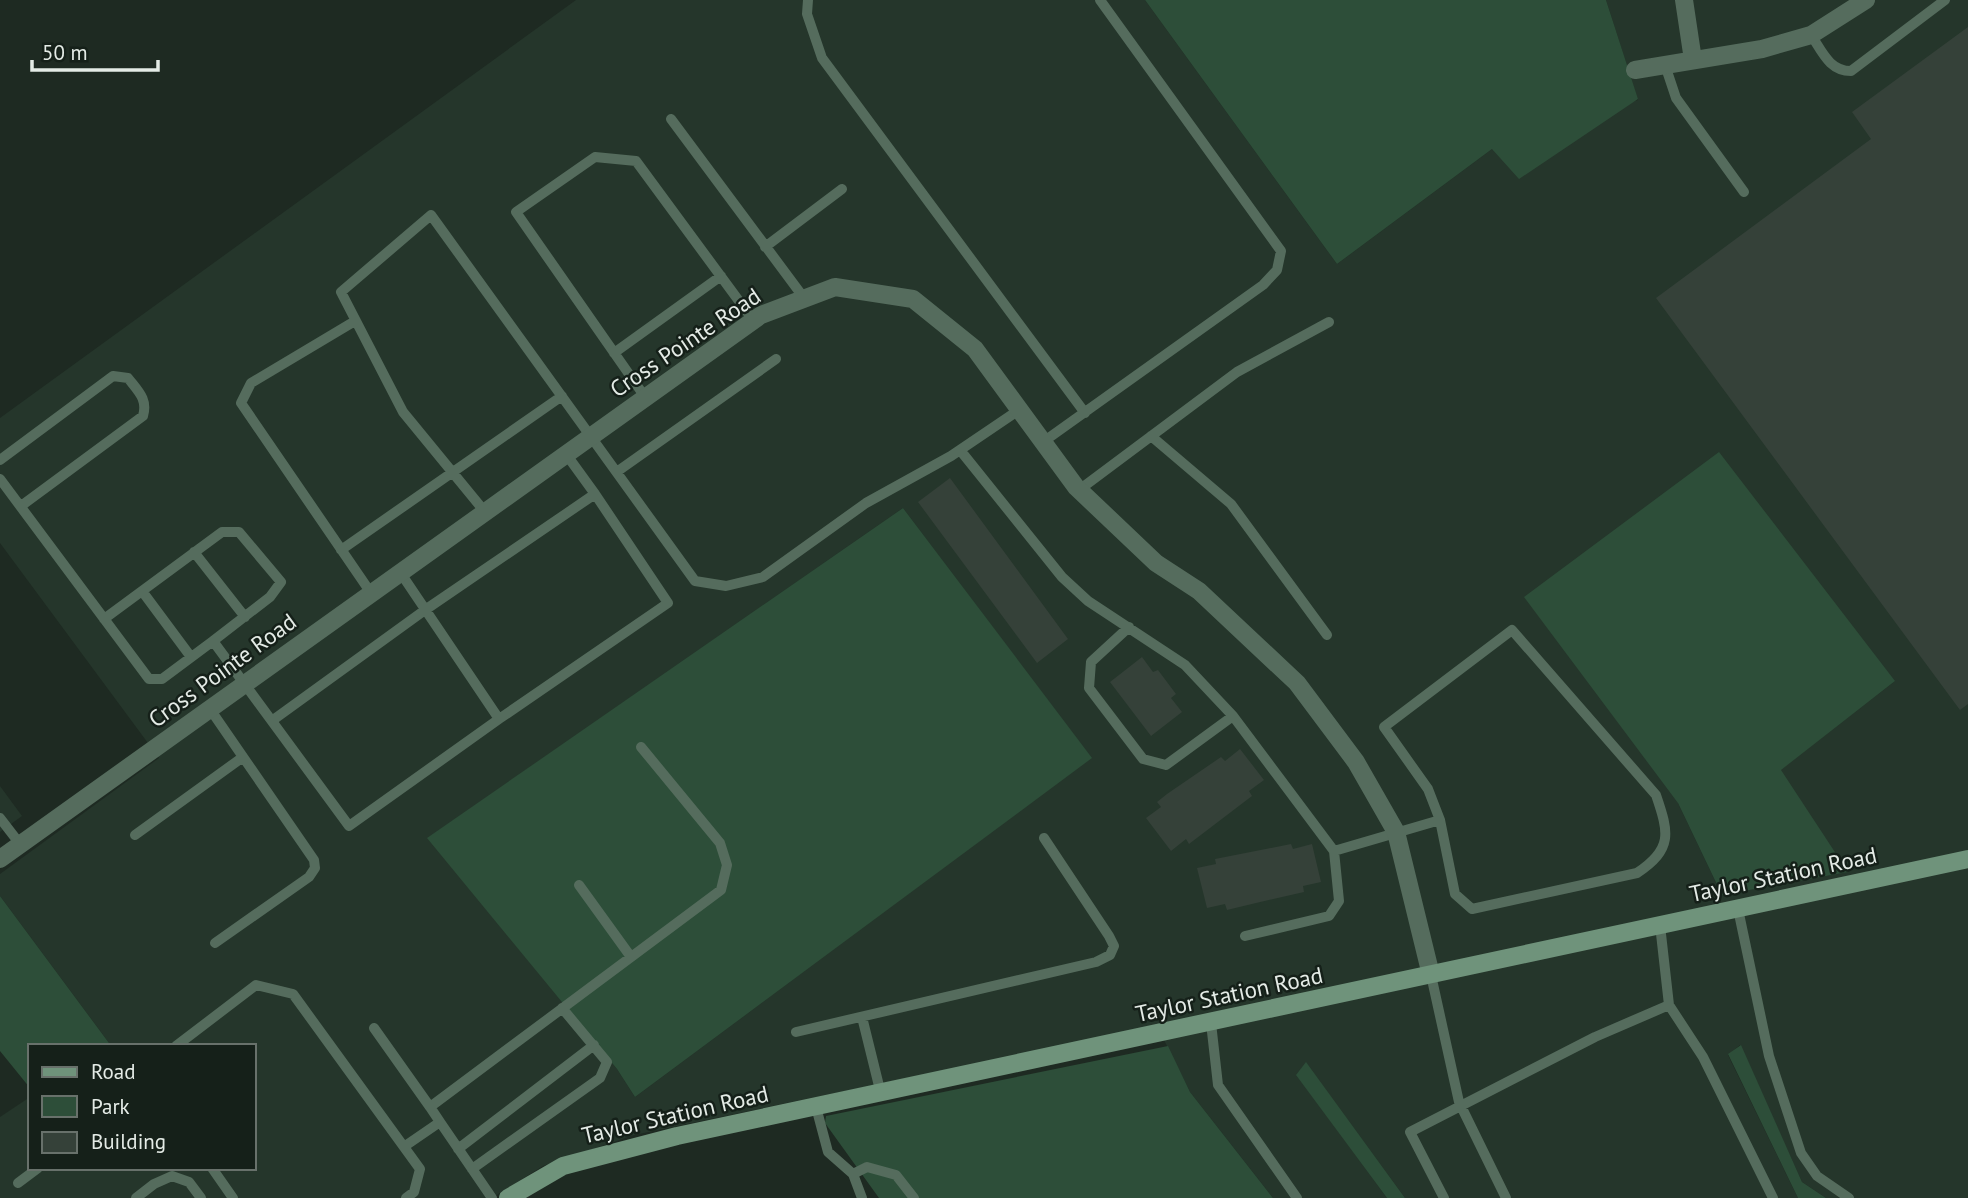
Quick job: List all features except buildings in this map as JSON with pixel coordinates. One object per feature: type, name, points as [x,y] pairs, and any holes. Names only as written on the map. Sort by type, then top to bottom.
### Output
[{"type":"main road","name":"Taylor Station Road","points":[[508,1198],[563,1166],[677,1136],[1968,859]]},
{"type":"street","points":[[1684,0],[1693,60]]},
{"type":"street","points":[[1635,70],[1762,49],[1811,35],[1866,0]]},
{"type":"street","name":"Cross Pointe Road","points":[[0,859],[753,320],[835,287],[913,299],[975,349],[1079,490],[1156,563],[1199,591],[1297,683],[1356,762],[1396,832],[1431,975]]},
{"type":"lane","points":[[808,0],[807,14],[822,58],[1085,412]]},
{"type":"lane","points":[[1043,442],[1263,285],[1277,271],[1281,251],[1100,0]]},
{"type":"lane","points":[[1811,35],[1828,62],[1841,71],[1851,71],[1945,0]]},
{"type":"lane","points":[[1665,65],[1676,98],[1744,192]]},
{"type":"lane","points":[[671,119],[804,299]]},
{"type":"lane","points":[[645,397],[516,212],[594,157],[636,161],[753,320]]},
{"type":"lane","points":[[765,247],[842,189]]},
{"type":"lane","points":[[485,512],[403,412],[341,292],[431,215],[695,581],[726,586],[763,577],[866,503],[960,450],[1019,410]]},
{"type":"lane","points":[[614,353],[721,276]]},
{"type":"lane","points":[[355,321],[251,383],[241,403],[371,593]]},
{"type":"lane","points":[[1079,490],[1237,372],[1329,322]]},
{"type":"lane","points":[[618,471],[776,359]]},
{"type":"lane","points":[[0,460],[113,376],[128,378],[144,398],[146,406],[143,416],[20,506]]},
{"type":"lane","points":[[341,550],[562,396]]},
{"type":"lane","points":[[1152,436],[1231,504],[1327,635]]},
{"type":"lane","points":[[960,450],[1062,577],[1088,601],[1185,665],[1233,716],[1334,851],[1339,901],[1329,916],[1245,936]]},
{"type":"lane","points":[[213,641],[349,826],[668,603],[566,454]]},
{"type":"lane","points":[[0,479],[104,619],[149,679],[162,679],[275,593],[281,582],[239,532],[222,532],[104,619]]},
{"type":"lane","points":[[272,720],[425,610],[595,494]]},
{"type":"lane","points":[[194,552],[245,617]]},
{"type":"lane","points":[[400,572],[499,719]]},
{"type":"lane","points":[[142,591],[191,657]]},
{"type":"lane","points":[[1129,627],[1091,662],[1089,688],[1143,759],[1166,765],[1233,716]]},
{"type":"lane","points":[[1512,630],[1656,795],[1665,822],[1665,840],[1656,861],[1637,873],[1472,909],[1455,894],[1440,820],[1428,789],[1384,727],[1512,630]]},
{"type":"lane","points":[[210,709],[314,860],[315,868],[309,877],[215,943]]},
{"type":"lane","points":[[430,1107],[721,890],[727,865],[720,843],[641,747]]},
{"type":"lane","points":[[135,835],[243,757]]},
{"type":"lane","points":[[0,818],[20,844]]},
{"type":"lane","points":[[1334,851],[1440,820]]},
{"type":"lane","points":[[796,1032],[1096,962],[1110,955],[1114,946],[1109,936],[1044,838]]},
{"type":"lane","points":[[579,885],[631,957]]},
{"type":"lane","points":[[1738,909],[1769,1056],[1801,1153],[1817,1176],[1849,1198]]},
{"type":"lane","points":[[1660,925],[1670,1005],[1703,1057],[1773,1198]]},
{"type":"lane","points":[[1431,975],[1451,1077],[1460,1105],[1506,1198]]},
{"type":"lane","points":[[179,1044],[256,985],[293,994],[420,1169],[414,1192],[406,1198]]},
{"type":"lane","points":[[1444,1198],[1410,1132],[1595,1037],[1670,1005]]},
{"type":"lane","points":[[472,1169],[600,1077],[607,1062],[562,1008]]},
{"type":"lane","points":[[862,1017],[881,1094]]},
{"type":"lane","points":[[1210,1023],[1218,1085],[1297,1198]]},
{"type":"lane","points":[[374,1028],[492,1198]]},
{"type":"lane","points":[[458,1149],[594,1045]]},
{"type":"lane","points":[[816,1107],[828,1152],[853,1174],[862,1198]]},
{"type":"lane","points":[[405,1146],[440,1122]]},
{"type":"lane","points":[[853,1174],[867,1167],[896,1175],[915,1198]]},
{"type":"lane","points":[[18,1184],[36,1170]]},
{"type":"lane","points":[[213,1170],[233,1198]]},
{"type":"lane","points":[[136,1198],[154,1184],[172,1176],[189,1182],[201,1198]]},
{"type":"shaded area","points":[[576,0],[1145,0],[1337,264],[1492,149],[1638,100],[1606,0],[1968,0],[1968,1198],[1826,1198],[1802,1182],[1740,1045],[1728,1055],[1798,1198],[1405,1198],[1306,1063],[1297,1075],[1387,1198],[1273,1198],[1190,1092],[1157,1026],[634,1135],[543,1166],[492,1198],[0,1198],[0,1117],[28,1098],[28,1170],[256,1170],[256,1044],[108,1044],[0,896],[0,874],[159,758],[0,543],[0,418]],"holes":[[[903,508],[1091,758],[635,1097],[617,1069],[428,838]],[[1895,681],[1780,770],[1847,872],[1722,895],[1678,803]]]},
{"type":"shaded area","points":[[0,786],[22,816],[0,832]]},
{"type":"green space","points":[[1145,0],[1606,0],[1638,99],[1519,179],[1492,149],[1337,264]]},
{"type":"green space","points":[[1719,452],[1895,681],[1781,770],[1848,872],[1722,895],[1678,803],[1524,597]]},
{"type":"green space","points":[[903,508],[1092,758],[635,1097],[617,1069],[427,838]]},
{"type":"green space","points":[[0,896],[109,1043],[28,1044],[28,1086],[0,1051]]},
{"type":"green space","points":[[1741,1045],[1802,1182],[1826,1198],[1798,1198],[1728,1054]]},
{"type":"green space","points":[[1168,1046],[1190,1092],[1273,1198],[879,1198],[825,1123],[826,1116]]},
{"type":"green space","points":[[1306,1062],[1405,1198],[1387,1198],[1296,1075]]}]
